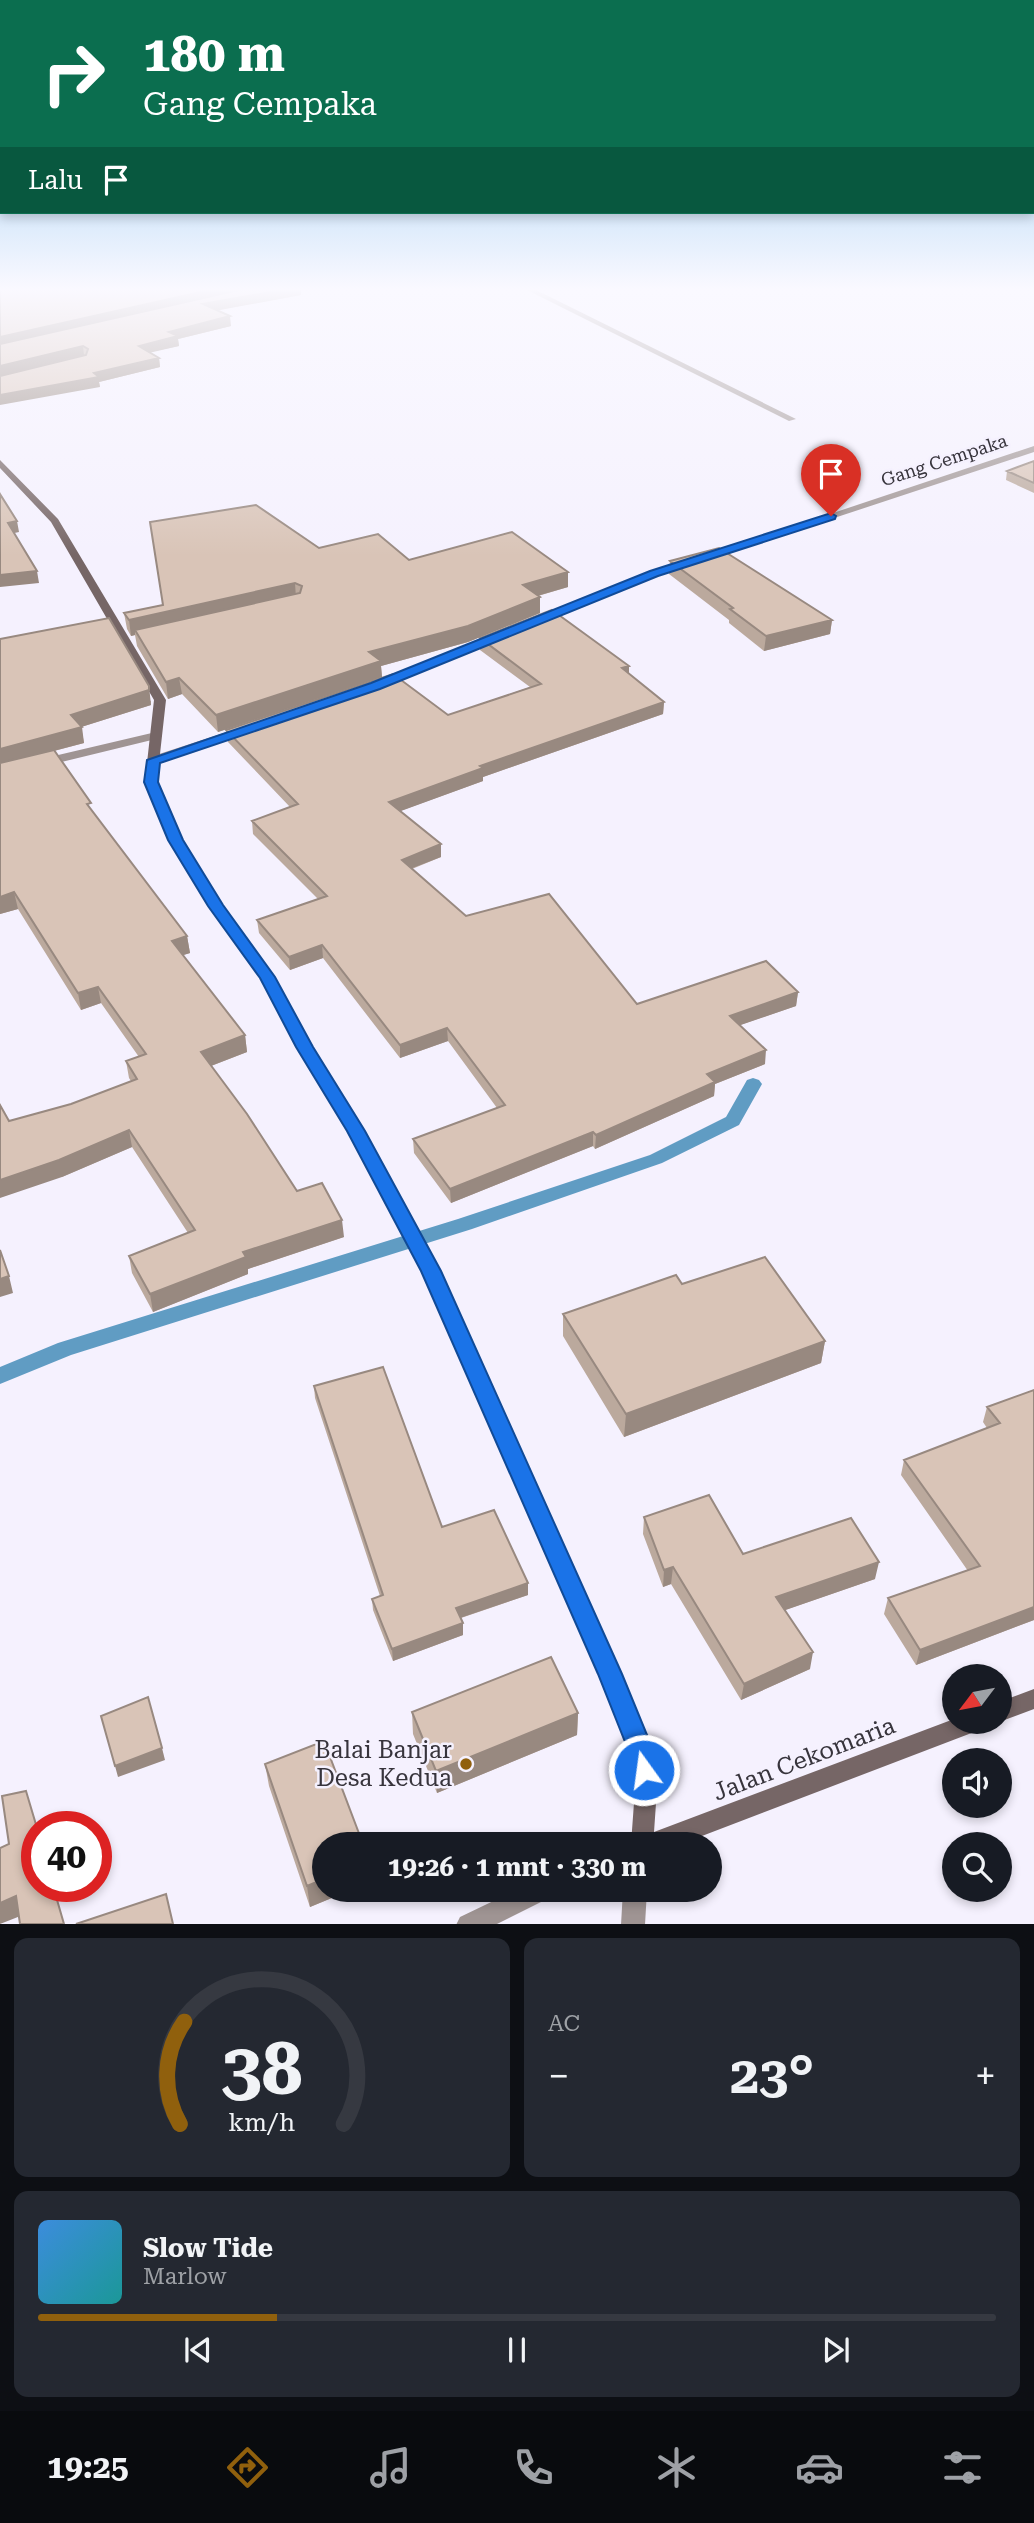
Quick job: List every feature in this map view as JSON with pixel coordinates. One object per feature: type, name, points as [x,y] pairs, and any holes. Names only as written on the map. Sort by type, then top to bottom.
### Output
[{"type":"street","points":[[707,377],[792,419]]},
{"type":"street","name":"Gang Cempaka","points":[[524,625],[654,573],[1034,449]]},
{"type":"street","points":[[0,463],[55,521],[132,642],[160,700],[151,782],[175,840],[216,906],[267,977],[431,1271],[610,1674],[641,1752],[646,1789],[643,1832]]},
{"type":"street","points":[[376,686],[512,631]]},
{"type":"street","points":[[154,760],[258,725]]},
{"type":"street","points":[[26,766],[156,736]]},
{"type":"street","points":[[1012,1707],[1034,1699]]},
{"type":"street","name":"Jalan Cekomaria","points":[[685,1832],[942,1734]]},
{"type":"street","points":[[468,1924],[515,1902]]},
{"type":"street","points":[[634,1924],[635,1902]]},
{"type":"building","points":[[0,377],[99,377],[0,395]]},
{"type":"building","points":[[1034,461],[1034,483],[1007,471]]},
{"type":"building","points":[[0,494],[17,521],[8,523],[37,571],[0,575]]},
{"type":"building","points":[[256,505],[319,548],[378,534],[409,560],[512,532],[568,572],[523,585],[540,597],[468,626],[369,652],[381,661],[216,715],[179,678],[166,682],[135,630],[300,593],[302,586],[295,583],[129,620],[124,613],[163,605],[150,522]]},
{"type":"building","points":[[719,548],[832,620],[766,636],[670,561]]},
{"type":"building","points":[[552,610],[629,666],[622,668],[664,702],[480,766],[483,768],[389,802],[441,844],[402,860],[466,916],[549,894],[637,1004],[766,961],[798,992],[730,1016],[766,1050],[707,1074],[715,1082],[596,1135],[593,1132],[450,1189],[413,1139],[505,1105],[447,1028],[400,1045],[322,945],[289,957],[257,920],[327,896],[252,821],[298,804],[226,730],[393,674],[448,715],[541,684],[480,638]]},
{"type":"building","points":[[109,618],[149,690],[71,715],[82,727],[0,749],[0,639]]},
{"type":"building","points":[[54,750],[91,803],[87,804],[187,936],[172,941],[245,1035],[201,1052],[247,1114],[297,1191],[322,1183],[342,1220],[243,1252],[246,1257],[150,1294],[129,1256],[195,1230],[129,1130],[59,1160],[0,1180],[0,1105],[9,1121],[71,1104],[137,1079],[126,1061],[146,1054],[98,987],[78,993],[14,892],[0,897],[0,763]]},
{"type":"building","points":[[0,1250],[9,1276],[0,1279]]},
{"type":"building","points":[[765,1257],[825,1341],[626,1414],[563,1314],[676,1275],[682,1284]]},
{"type":"building","points":[[383,1367],[442,1527],[494,1510],[528,1583],[456,1608],[463,1623],[392,1649],[372,1599],[383,1595],[314,1386]]},
{"type":"building","points":[[1034,1390],[1034,1607],[920,1650],[888,1598],[980,1566],[904,1460],[1000,1423],[987,1407]]},
{"type":"building","points":[[709,1495],[743,1554],[851,1518],[879,1562],[776,1597],[813,1652],[744,1684],[673,1567],[664,1570],[644,1517]]},
{"type":"building","name":"Balai Banjar Desa Kedua","points":[[551,1657],[578,1713],[436,1771],[412,1712]]},
{"type":"building","points":[[148,1697],[162,1748],[115,1766],[101,1716]]},
{"type":"building","points":[[324,1741],[358,1832],[312,1832],[312,1884],[307,1886],[265,1764]]},
{"type":"building","points":[[26,1791],[32,1811],[21,1811],[21,1902],[58,1902],[64,1924],[20,1924],[16,1896],[0,1903],[0,1848],[9,1844],[2,1796]]},
{"type":"building","points":[[166,1894],[173,1924],[76,1924]]},
{"type":"waterway","points":[[0,1376],[65,1349],[465,1224],[656,1159],[733,1121],[753,1084]]},
{"type":"place","name":"Balai Banjar Desa Kedua","points":[[466,1764]]},
{"type":"route","points":[[644,1770],[641,1752],[610,1674],[431,1271],[356,1131],[305,1047],[267,977],[216,906],[175,840],[151,782],[154,760],[376,686],[654,573],[831,516]]}]
